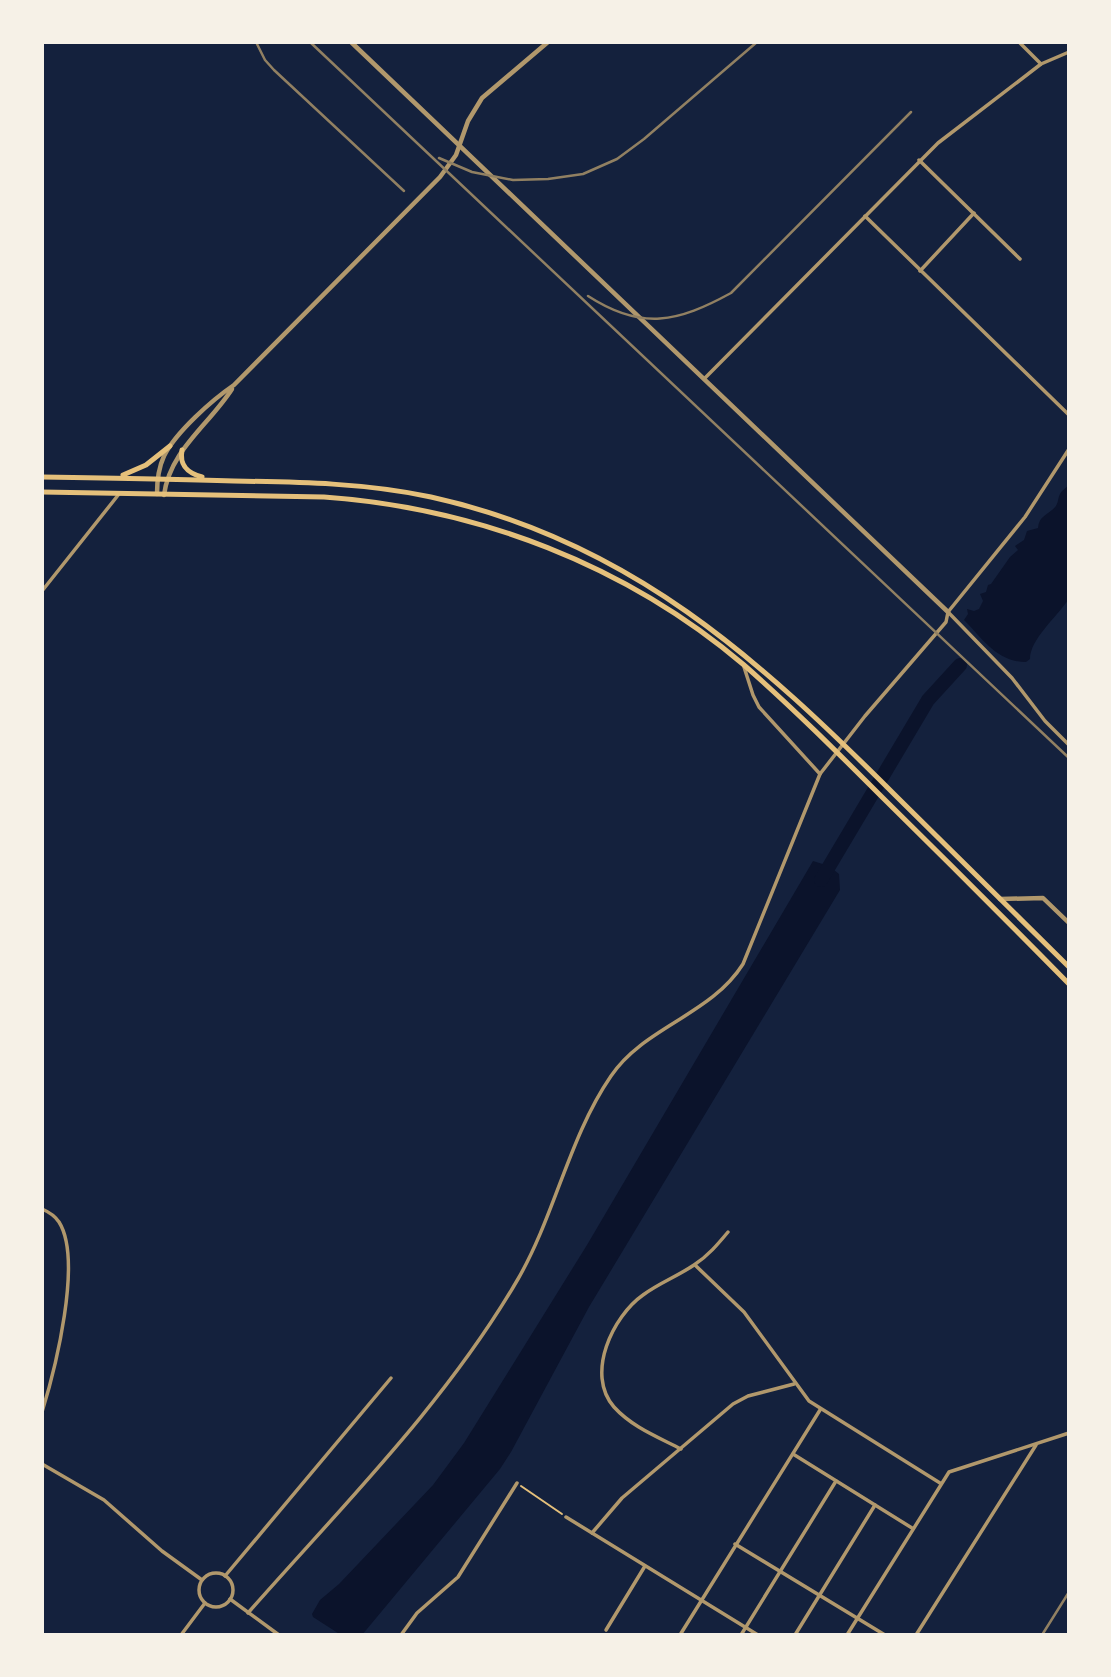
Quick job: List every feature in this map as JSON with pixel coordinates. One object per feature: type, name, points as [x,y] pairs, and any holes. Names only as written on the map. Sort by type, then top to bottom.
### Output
[{"type":"main road","points":[[118,477],[146,466],[170,446]]},
{"type":"main road","points":[[182,450],[182,463],[190,473],[216,480]]},
{"type":"main road","points":[[42,477],[336,484],[410,493],[502,517],[566,541],[641,580],[702,620],[753,661],[835,735],[1069,967]]},
{"type":"main road","points":[[42,492],[369,500],[430,510],[486,525],[552,549],[612,577],[688,623],[744,666],[827,742],[1069,984]]},
{"type":"street","points":[[351,42],[948,612],[1012,678],[1069,745]]},
{"type":"street","points":[[160,494],[182,450],[234,385],[440,177],[460,146],[468,121],[482,97],[548,42]]},
{"type":"street","points":[[1019,42],[1041,64]]},
{"type":"street","points":[[705,378],[919,160],[1041,64],[1069,52]]},
{"type":"street","points":[[919,160],[1020,259]]},
{"type":"street","points":[[920,271],[974,213]]},
{"type":"street","points":[[865,216],[1069,415]]},
{"type":"street","points":[[160,494],[157,478],[160,465],[170,446],[210,404],[234,385]]},
{"type":"street","points":[[248,1613],[422,1416],[485,1330],[518,1279],[588,1119],[619,1065],[646,1042],[716,996],[736,976],[820,775],[865,716],[946,622],[948,612],[1026,517],[1069,449]]},
{"type":"street","points":[[42,591],[119,494]]},
{"type":"street","points":[[744,666],[759,706],[820,775]]},
{"type":"street","points":[[1000,899],[1043,898],[1069,923]]},
{"type":"street","points":[[42,1209],[58,1220],[64,1233],[69,1264],[65,1304],[42,1412]]},
{"type":"street","points":[[681,1449],[638,1427],[615,1408],[606,1392],[603,1363],[609,1338],[624,1312],[644,1294],[695,1265],[712,1251],[728,1232]]},
{"type":"street","points":[[695,1265],[744,1312],[808,1401],[940,1483]]},
{"type":"street","points":[[225,1576],[391,1377]]},
{"type":"street","points":[[593,1533],[622,1498],[739,1399],[794,1384]]},
{"type":"street","points":[[680,1635],[734,1544],[820,1410]]},
{"type":"street","points":[[847,1635],[949,1472],[1069,1433]]},
{"type":"street","points":[[916,1635],[1037,1443]]},
{"type":"street","points":[[793,1454],[912,1528]]},
{"type":"street","points":[[42,1464],[104,1500],[162,1551],[202,1580]]},
{"type":"street","points":[[741,1635],[836,1481]]},
{"type":"street","points":[[401,1635],[417,1613],[458,1577],[517,1483]]},
{"type":"street","points":[[795,1635],[875,1505]]},
{"type":"street","points":[[566,1517],[758,1635]]},
{"type":"street","points":[[734,1544],[885,1635]]},
{"type":"street","points":[[606,1630],[645,1566]]},
{"type":"street","points":[[214,1573],[225,1576],[232,1585],[230,1599],[217,1607],[205,1603],[199,1591],[202,1580],[214,1573]]},
{"type":"street","points":[[230,1599],[279,1635]]},
{"type":"street","points":[[181,1635],[205,1603]]},
{"type":"path","points":[[517,1483],[566,1517]]},
{"type":"water","points":[[1069,485],[1068,600],[1039,636],[1030,659],[1026,662],[1016,661],[991,648],[964,620],[968,614],[967,609],[979,609],[983,601],[980,594],[986,592],[988,585],[1018,550],[1015,546],[1024,540],[1027,531],[1038,528],[1041,519],[1054,508],[1061,493]]},
{"type":"water","points":[[813,861],[829,866],[839,874],[840,890],[589,1307],[511,1452],[500,1469],[362,1635],[341,1635],[313,1617],[320,1600],[339,1584],[433,1485],[464,1443],[587,1245]]},
{"type":"waterway","points":[[821,880],[928,700],[960,665]]},
{"type":"railway","points":[[256,42],[265,60],[274,70],[404,191]]},
{"type":"railway","points":[[310,42],[1069,758]]},
{"type":"railway","points":[[439,158],[472,172],[513,180],[583,174],[617,159],[644,139],[757,42]]},
{"type":"railway","points":[[588,296],[626,314],[660,318],[694,311],[731,293],[911,112]]},
{"type":"railway","points":[[1042,1635],[1069,1592]]}]
